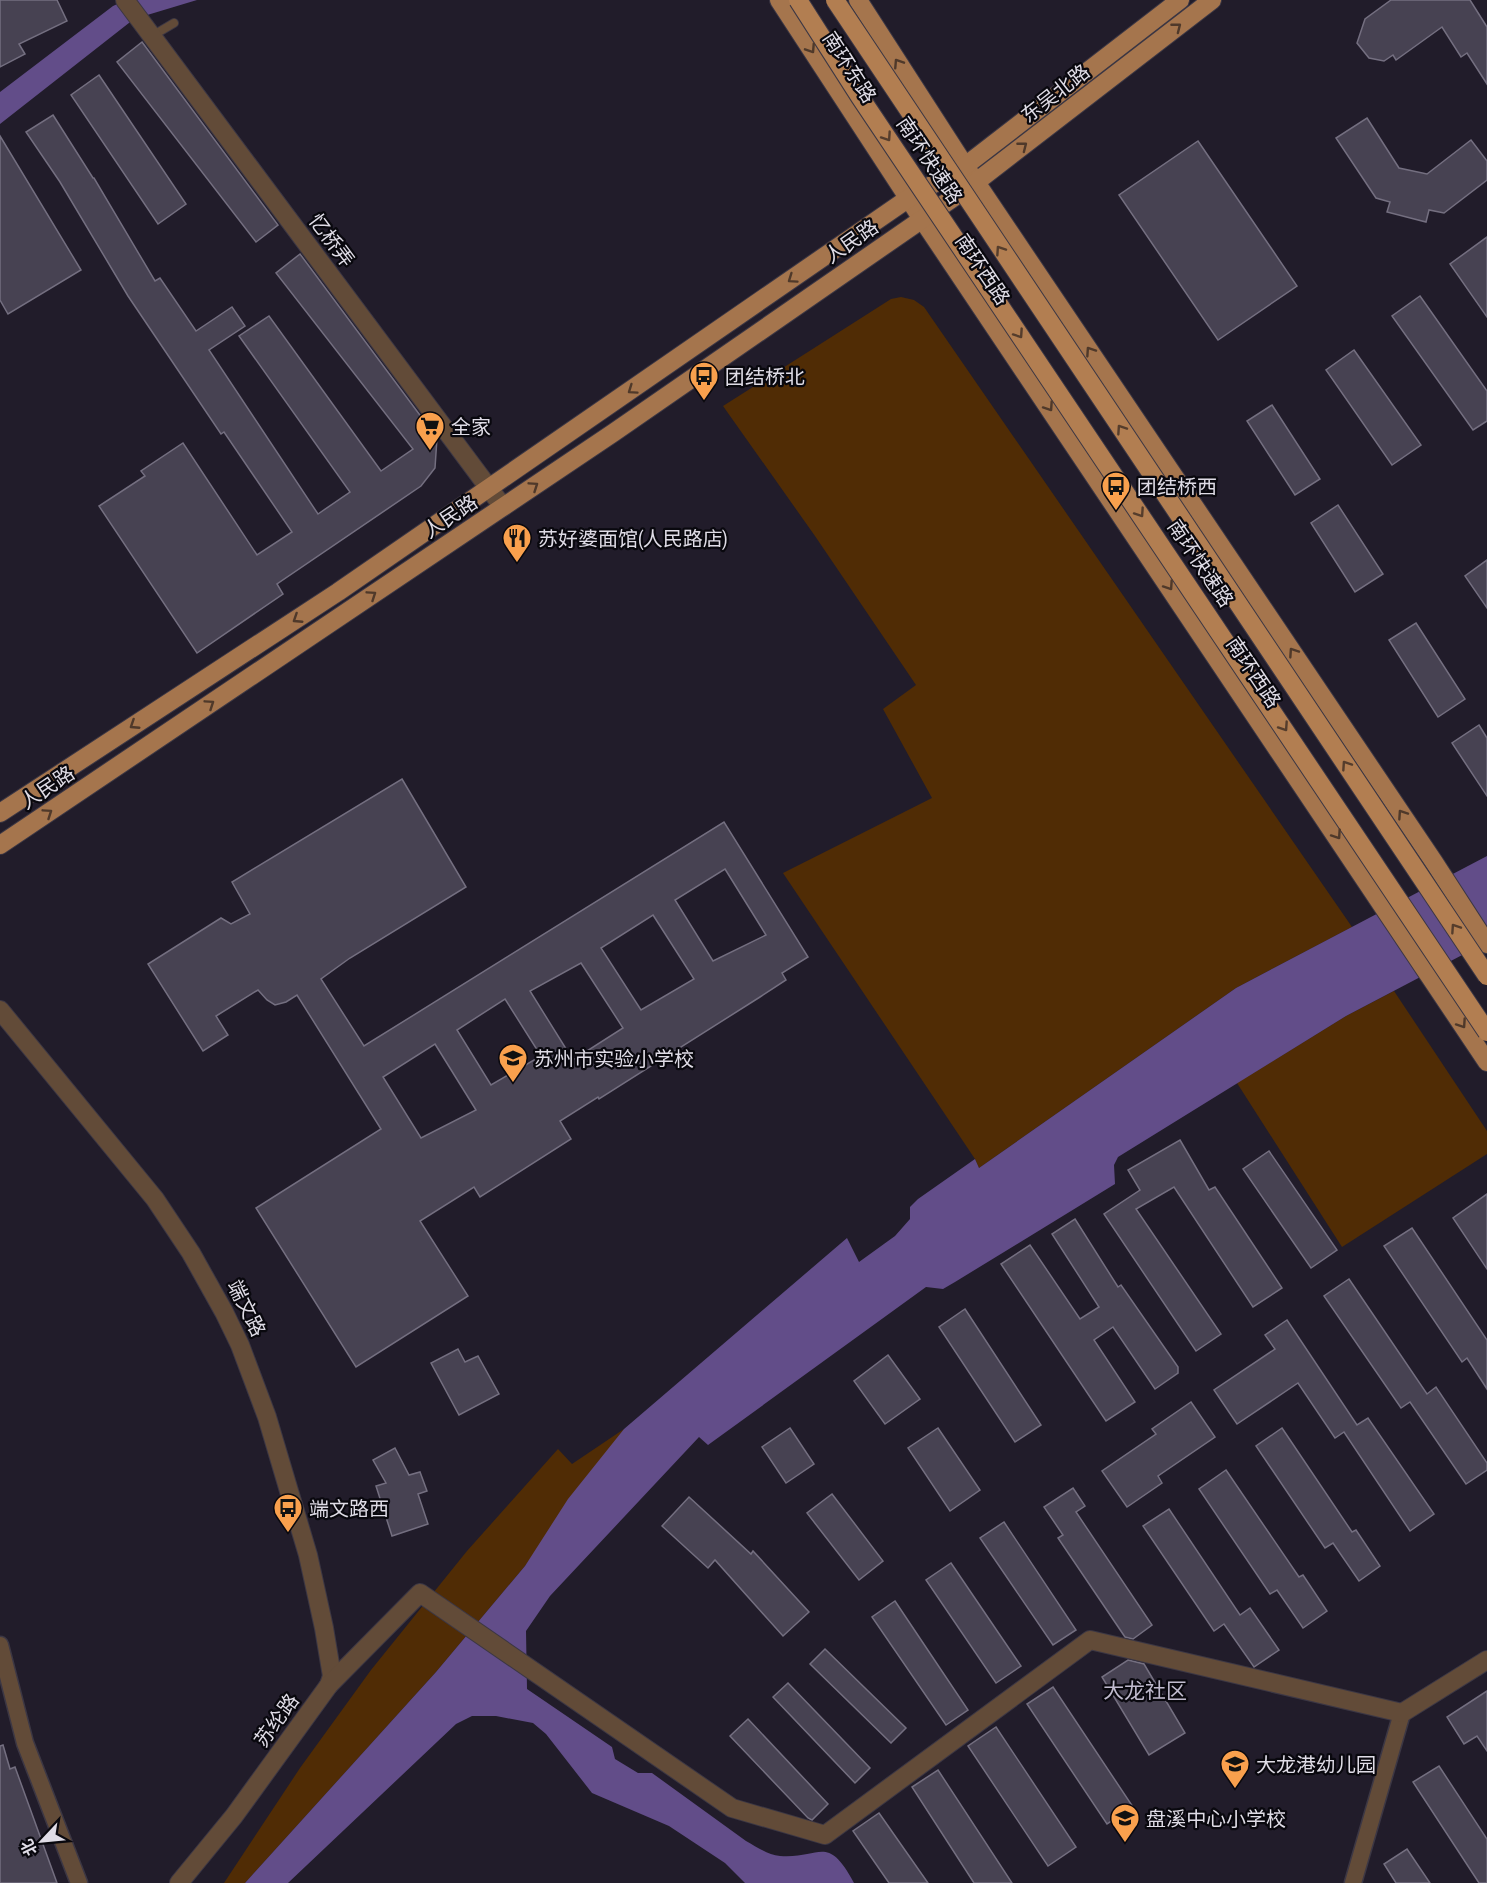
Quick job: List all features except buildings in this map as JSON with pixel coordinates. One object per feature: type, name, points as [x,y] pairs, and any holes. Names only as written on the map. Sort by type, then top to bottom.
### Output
[{"type":"highway","name":"南环快速路","points":[[798,0],[860,97],[1487,1032]]},
{"type":"highway","name":"南环快速路","points":[[835,0],[1487,976]]},
{"type":"main road","name":"南环东路","points":[[779,0],[922,219]]},
{"type":"main road","points":[[858,0],[965,166],[1487,944]]},
{"type":"main road","name":"东吴北路","points":[[909,198],[965,166],[1180,0]]},
{"type":"main road","name":"东吴北路","points":[[922,219],[976,182],[1212,0]]},
{"type":"main road","name":"人民路","points":[[0,813],[338,592],[909,198]]},
{"type":"main road","name":"人民路","points":[[0,846],[503,507],[922,219]]},
{"type":"main road","name":"南环西路","points":[[922,219],[1377,894],[1487,1062]]},
{"type":"street","name":"忆桥弄","points":[[125,0],[503,507]]},
{"type":"street","name":"端文路","points":[[0,1010],[155,1199],[208,1280],[224,1312],[240,1345],[267,1417],[304,1544],[324,1628],[332,1676],[329,1685]]},
{"type":"street","name":"苏纶路","points":[[178,1883],[234,1816],[329,1685],[420,1593],[732,1808],[825,1835],[1090,1640],[1402,1713]]},
{"type":"street","points":[[0,1645],[25,1743],[78,1883]]},
{"type":"street","points":[[1353,1883],[1402,1713],[1487,1660]]},
{"type":"lane","points":[[152,37],[174,23]]},
{"type":"shaded area","points":[[126,0],[197,0],[134,19],[0,124],[0,92],[113,6]]},
{"type":"shaded area","points":[[901,297],[914,300],[924,307],[1352,927],[1236,988],[979,1168],[783,873],[932,798],[883,709],[916,685],[723,406],[891,299]]},
{"type":"shaded area","points":[[1487,856],[1487,942],[1346,1016],[1118,1157],[1114,1165],[1115,1184],[943,1289],[926,1287],[708,1445],[699,1437],[550,1596],[526,1631],[527,1689],[612,1747],[615,1759],[638,1773],[652,1773],[746,1841],[767,1852],[780,1856],[830,1853],[845,1868],[854,1883],[745,1883],[725,1863],[669,1826],[592,1793],[546,1734],[533,1723],[496,1716],[472,1716],[456,1724],[288,1883],[245,1883],[436,1672],[525,1566],[568,1499],[624,1429],[847,1238],[859,1262],[895,1236],[910,1219],[910,1207],[918,1199],[975,1159],[979,1168],[1236,988]]},
{"type":"shaded area","points":[[1394,991],[1487,1131],[1487,1154],[1342,1247],[1237,1083],[1346,1016]]},
{"type":"shaded area","points":[[624,1429],[525,1566],[436,1672],[245,1883],[224,1883],[300,1768],[371,1670],[467,1551],[558,1449],[572,1464]]},
{"type":"place","name":"团结桥北","points":[[704,402]]},
{"type":"place","name":"全家","points":[[430,452]]},
{"type":"place","name":"团结桥西","points":[[1116,512]]},
{"type":"place","name":"苏好婆面馆(人民路店)","points":[[517,564]]},
{"type":"place","name":"苏州市实验小学校","points":[[513,1084]]},
{"type":"place","name":"端文路西","points":[[288,1534]]},
{"type":"place","name":"大龙港幼儿园","points":[[1235,1790]]},
{"type":"place","name":"盘溪中心小学校","points":[[1125,1844]]},
{"type":"district","name":"大龙社区","points":[[1145,1690]]}]
